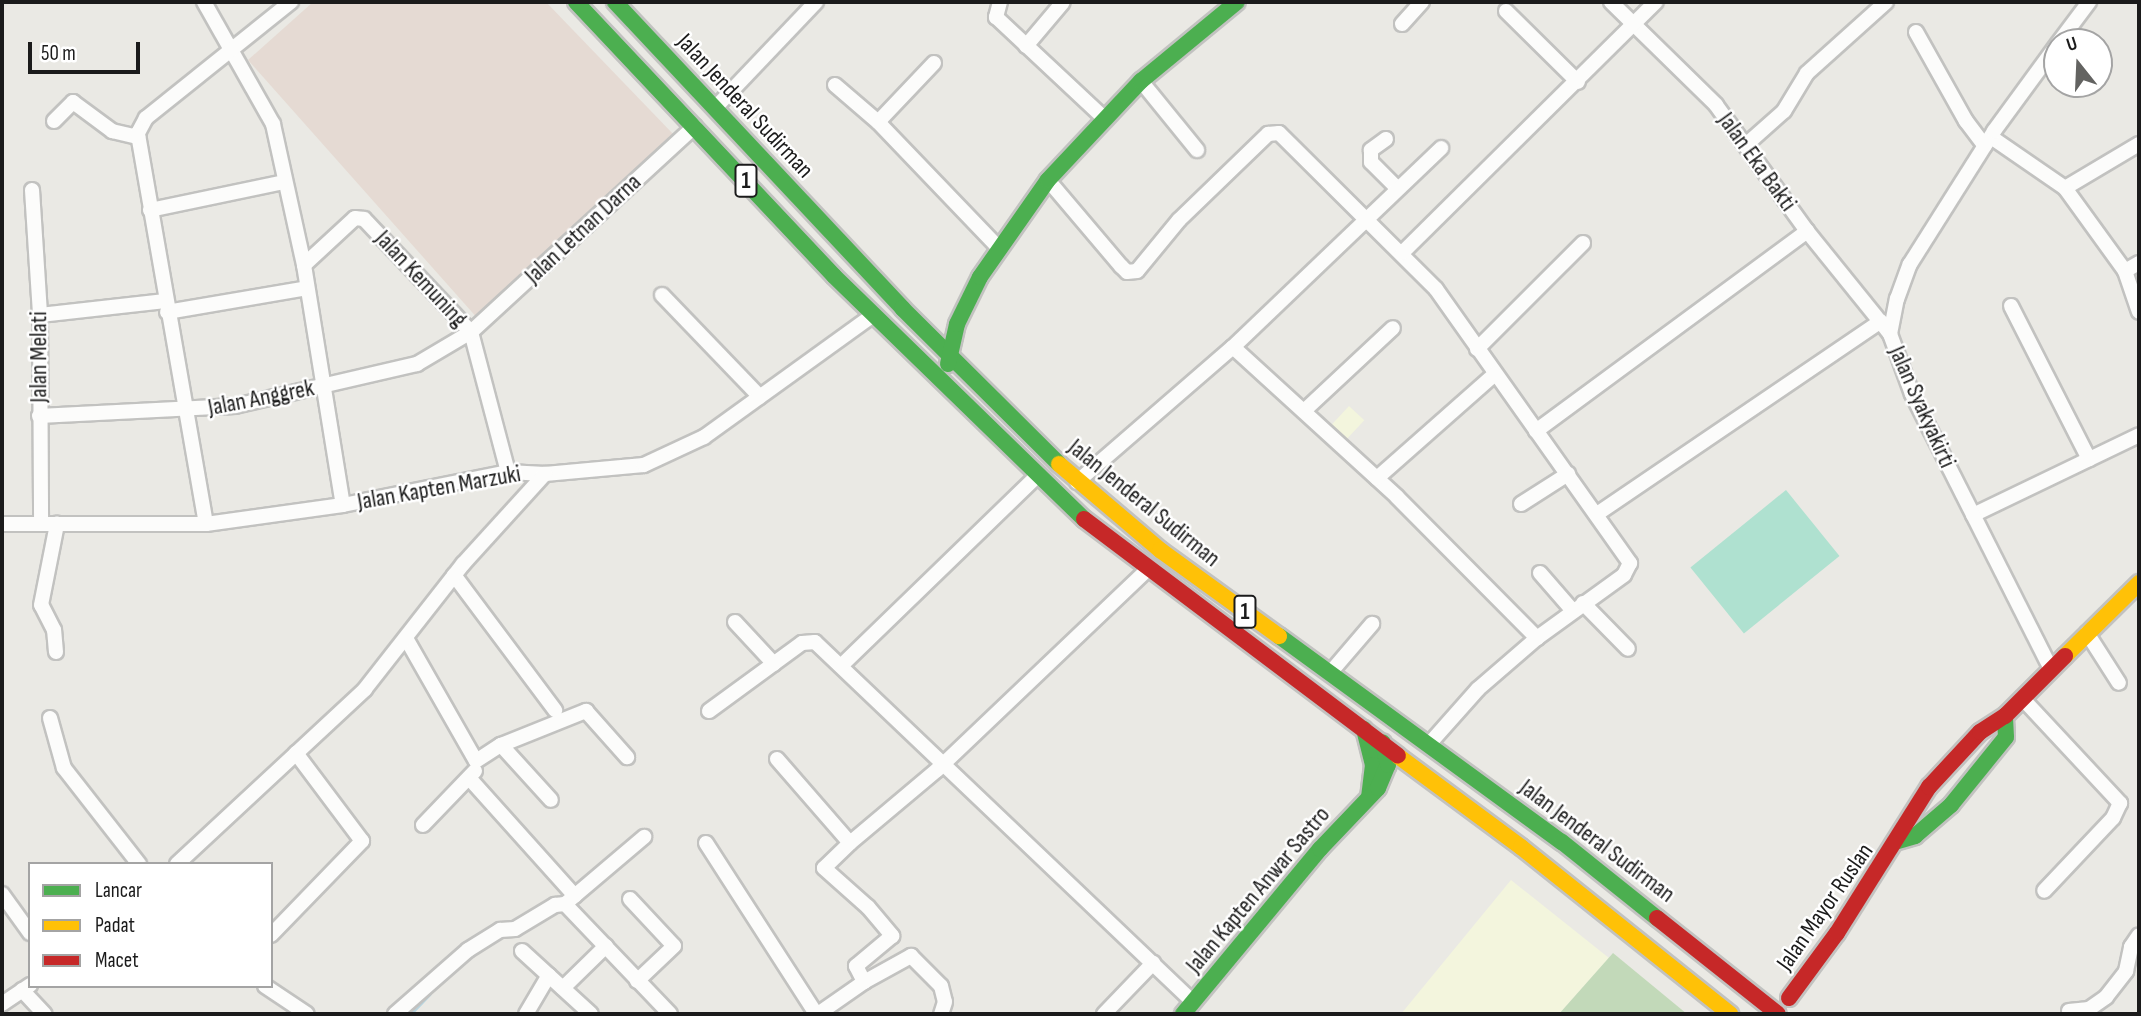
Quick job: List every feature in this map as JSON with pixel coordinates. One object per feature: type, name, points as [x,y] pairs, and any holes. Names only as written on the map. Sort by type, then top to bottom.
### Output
[{"type":"main road","name":"Jalan Jenderal Sudirman","points":[[576,2],[873,315],[1037,476],[1147,570],[1383,743],[1730,1014]]},
{"type":"main road","name":"Jalan Jenderal Sudirman","points":[[615,2],[950,356],[1077,482],[1160,550],[1430,743],[1682,933],[1778,1014]]},
{"type":"main road","points":[[942,385],[957,324],[999,248],[1048,180],[1141,81],[1237,2]]},
{"type":"main road","points":[[695,126],[716,107]]},
{"type":"main road","name":"Jalan Mayor Ruslan","points":[[1791,1006],[1898,841],[1908,815],[1953,760],[1980,732],[2005,716],[2050,667],[2139,583]]},
{"type":"main road","name":"Jalan Mayor Ruslan","points":[[1898,841],[1915,836],[1935,821],[1972,780],[2006,737],[2009,724],[2005,716]]},
{"type":"main road","points":[[1383,743],[1399,722]]},
{"type":"main road","points":[[1364,729],[1373,765],[1369,797]]},
{"type":"main road","name":"Jalan Kapten Anwar Sastro","points":[[1188,1008],[1386,776],[1383,743]]},
{"type":"main road","points":[[1953,760],[1972,780]]},
{"type":"main road","points":[[1760,1000],[1791,1006]]},
{"type":"street","points":[[204,2],[229,53],[273,124],[304,265],[343,505]]},
{"type":"street","points":[[206,524],[184,412],[138,137],[146,118],[291,2]]},
{"type":"street","points":[[716,107],[816,2]]},
{"type":"street","points":[[1000,2],[996,17],[1104,118]]},
{"type":"street","points":[[1026,46],[1063,2]]},
{"type":"street","points":[[1402,24],[1422,2]]},
{"type":"street","name":"Jalan Eka Bakti","points":[[1611,2],[1716,105],[1748,143],[1807,231],[1890,334]]},
{"type":"street","points":[[1402,253],[1657,2]]},
{"type":"street","points":[[1748,143],[1784,111],[1807,73],[1886,2]]},
{"type":"street","name":"Jalan Syakyakirti","points":[[2070,28],[2089,2]]},
{"type":"street","points":[[1506,11],[1578,82]]},
{"type":"street","points":[[1916,32],[1966,121],[1988,141],[2064,188],[2125,271],[2139,312]]},
{"type":"street","points":[[878,122],[934,63]]},
{"type":"street","name":"Jalan Syakyakirti","points":[[2043,65],[1988,141],[1910,264],[1896,299],[1890,334],[1912,394],[2050,667]]},
{"type":"street","points":[[1141,81],[1197,150]]},
{"type":"street","points":[[835,85],[878,122],[999,248]]},
{"type":"street","points":[[54,121],[74,102],[113,131],[138,137]]},
{"type":"street","name":"Jalan Letnan Darna","points":[[471,332],[695,126]]},
{"type":"street","points":[[1048,180],[1128,272],[1137,271],[1179,220],[1274,132],[1402,253],[1436,289],[1597,514],[1630,569],[1537,638],[1478,689],[1430,743]]},
{"type":"street","points":[[1385,139],[1371,150],[1371,162],[1398,190]]},
{"type":"street","points":[[2064,188],[2139,144]]},
{"type":"street","points":[[1077,482],[1233,347],[1364,218],[1398,190],[1441,148]]},
{"type":"street","points":[[150,210],[284,182]]},
{"type":"street","name":"Jalan Melati","points":[[32,190],[40,315],[41,524]]},
{"type":"street","name":"Jalan Kemuning","points":[[304,265],[355,218],[364,219],[471,332],[508,472]]},
{"type":"street","points":[[1536,431],[1807,231]]},
{"type":"street","points":[[1477,349],[1583,243]]},
{"type":"street","points":[[2125,271],[2139,263]]},
{"type":"street","points":[[40,315],[166,306],[307,288]]},
{"type":"street","points":[[662,295],[760,397]]},
{"type":"street","points":[[2011,306],[2089,459]]},
{"type":"street","name":"Jalan Kapten Marzuki","points":[[2,524],[206,524],[343,505],[508,472],[545,474],[644,465],[668,458],[760,397],[873,315]]},
{"type":"street","points":[[1597,514],[1881,321]]},
{"type":"street","points":[[1304,410],[1393,328]]},
{"type":"street","name":"Jalan Anggrek","points":[[39,416],[184,412],[322,386],[406,368],[471,332]]},
{"type":"street","points":[[1233,347],[1377,478],[1537,638]]},
{"type":"street","points":[[1377,478],[1495,374]]},
{"type":"street","points":[[1973,515],[2139,435]]},
{"type":"street","points":[[192,859],[296,753],[365,689],[407,640],[454,575],[528,488],[545,474]]},
{"type":"street","points":[[1521,504],[1569,474]]},
{"type":"street","points":[[843,664],[1037,476]]},
{"type":"street","points":[[56,652],[54,630],[41,606],[57,524]]},
{"type":"street","points":[[864,982],[857,965],[892,936],[868,907],[824,868],[850,842],[945,763],[1147,570]]},
{"type":"street","points":[[1540,573],[1628,649]]},
{"type":"street","points":[[454,575],[555,710]]},
{"type":"street","points":[[735,622],[774,664]]},
{"type":"street","points":[[1329,673],[1372,624]]},
{"type":"street","points":[[2087,633],[2119,683]]},
{"type":"street","points":[[407,640],[476,761]]},
{"type":"street","points":[[709,711],[802,643],[816,642],[843,664],[1153,963],[1188,1008]]},
{"type":"street","points":[[2022,698],[2120,803],[2113,818],[2044,891]]},
{"type":"street","points":[[423,825],[470,779],[476,761],[502,745],[586,711],[627,757]]},
{"type":"street","points":[[50,718],[64,768],[137,862]]},
{"type":"street","points":[[502,745],[551,800]]},
{"type":"street","points":[[273,933],[362,841],[296,753]]},
{"type":"street","points":[[777,759],[850,842]]},
{"type":"street","points":[[470,779],[606,946],[670,1014]]},
{"type":"street","points":[[395,1014],[468,950],[555,905],[570,900],[644,837]]},
{"type":"street","points":[[706,844],[817,1014],[905,958],[915,958],[941,986],[941,1014]]},
{"type":"street","points":[[2,894],[28,930]]},
{"type":"street","points":[[630,899],[674,946],[637,981]]},
{"type":"street","points":[[2069,1012],[2103,1000],[2126,971],[2131,947],[2139,935]]},
{"type":"street","points":[[563,988],[606,946]]},
{"type":"street","points":[[522,951],[591,1014]]},
{"type":"street","points":[[1104,1014],[1153,963]]},
{"type":"street","points":[[526,1014],[549,975]]},
{"type":"street","points":[[2,1004],[26,988],[44,1014]]},
{"type":"street","points":[[268,988],[307,1014]]},
{"type":"shaded area","points":[[313,2],[546,2],[675,136],[479,320],[248,60]]},
{"type":"shaded area","points":[[1349,406],[1364,420],[1347,439],[1331,425]]},
{"type":"shaded area","points":[[1786,490],[1839,556],[1744,633],[1690,567]]},
{"type":"shaded area","points":[[1511,880],[1609,958],[1559,1014],[1401,1014]]},
{"type":"shaded area","points":[[1613,953],[1687,1014],[1559,1014]]},
{"type":"waterway","points":[[409,1014],[428,994]]},
{"type":"traffic: fast","points":[[576,2],[834,276],[1084,519]]},
{"type":"traffic: fast","points":[[615,2],[902,308],[1059,464]]},
{"type":"traffic: fast","points":[[948,364],[957,324],[980,277],[1048,180],[1141,81],[1237,2]]},
{"type":"traffic: fast","points":[[1279,636],[1562,842],[1657,918]]},
{"type":"traffic: fast","points":[[1898,841],[1915,836],[1951,805],[2006,737],[2005,716]]},
{"type":"traffic: fast","points":[[1364,729],[1373,765],[1369,796]]},
{"type":"traffic: fast","points":[[1183,1014],[1320,849],[1378,788],[1388,765],[1383,743]]},
{"type":"traffic: slow","points":[[1059,464],[1160,550],[1279,636]]},
{"type":"traffic: slow","points":[[2065,656],[2139,583]]},
{"type":"traffic: slow","points":[[1398,756],[1521,847],[1730,1014]]},
{"type":"traffic: jam","points":[[1084,519],[1398,756]]},
{"type":"traffic: jam","points":[[1789,998],[1837,933],[1929,787],[1980,732],[2005,716],[2065,656]]},
{"type":"traffic: jam","points":[[1657,918],[1778,1014]]}]
